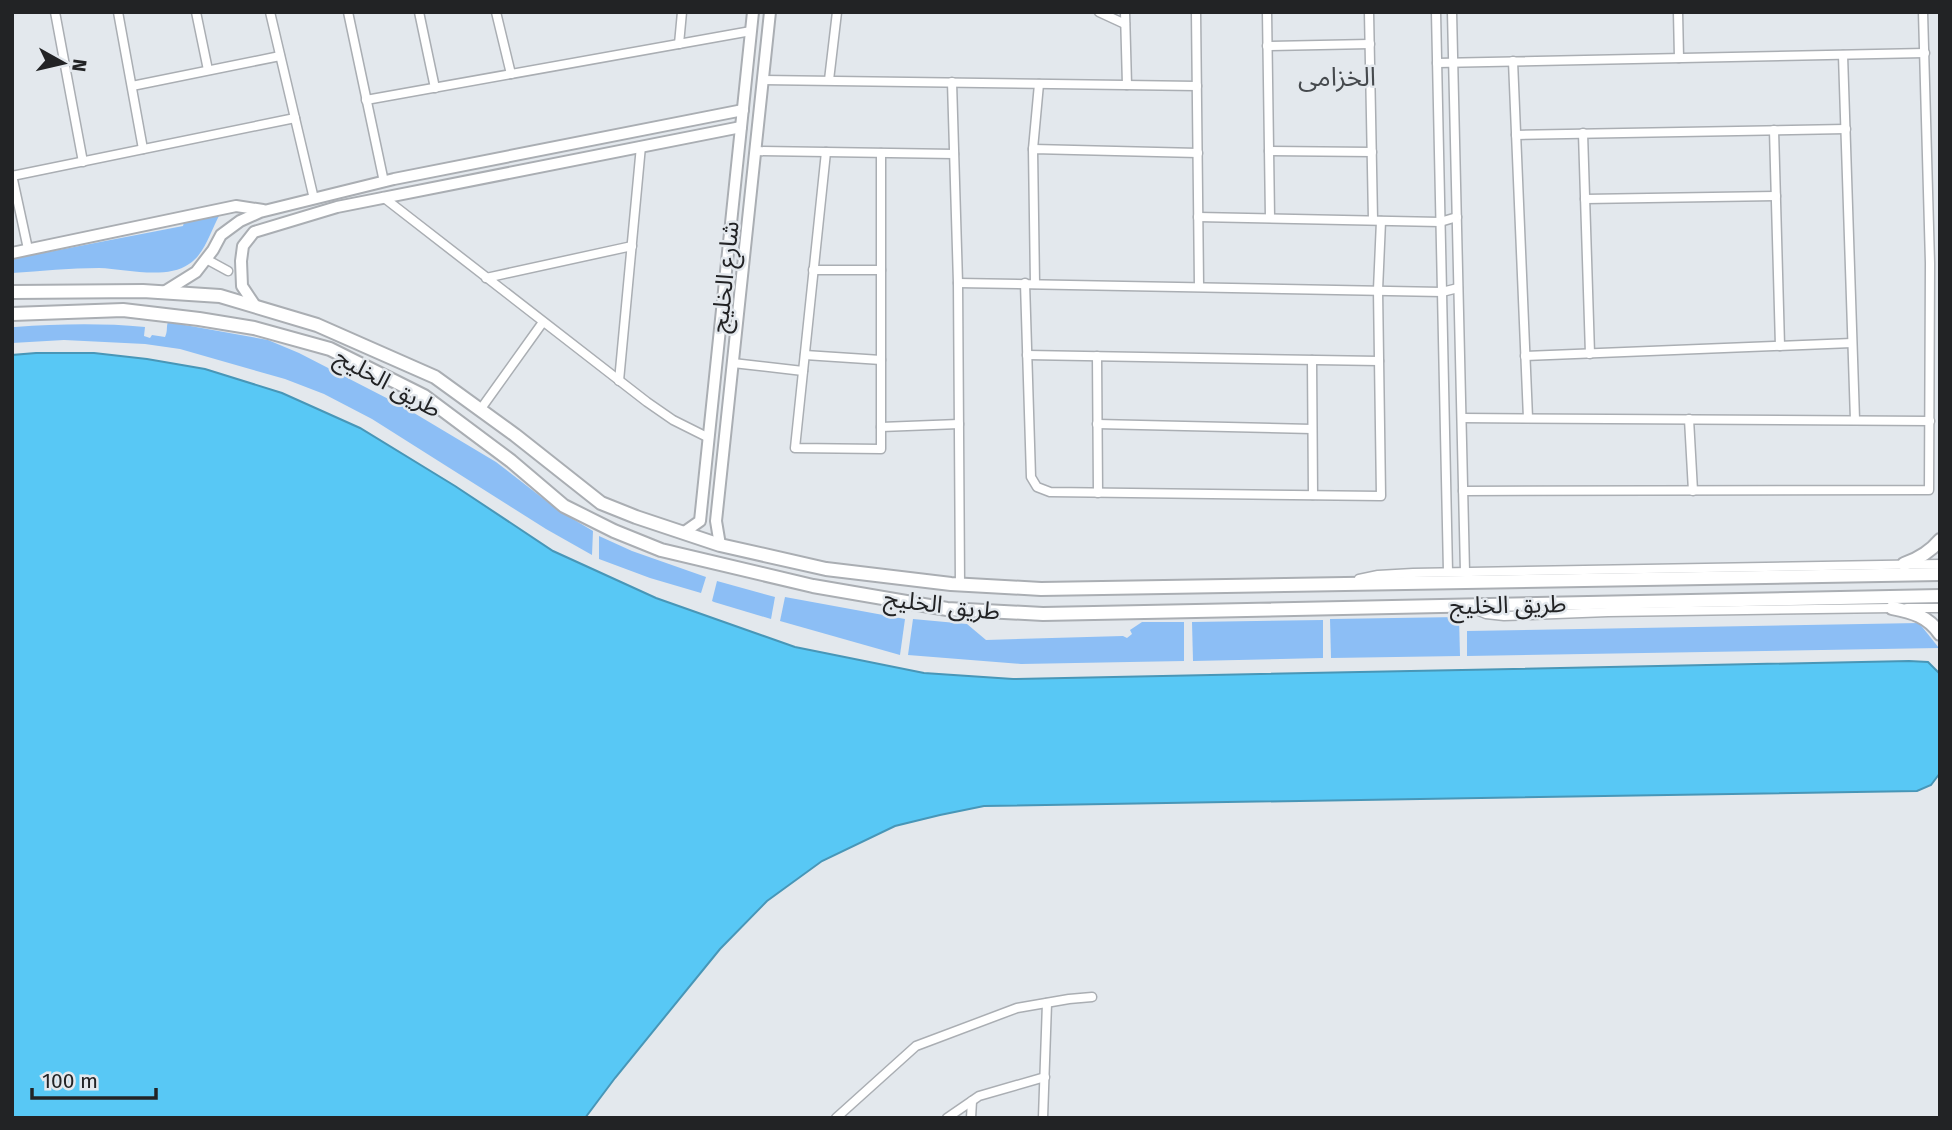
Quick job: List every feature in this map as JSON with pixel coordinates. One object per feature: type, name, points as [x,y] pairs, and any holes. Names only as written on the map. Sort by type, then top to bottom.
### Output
[{"type":"main road","name":"طريق الخليج","points":[[12,292],[143,291],[220,296],[317,325],[435,377],[515,435],[601,503],[720,545],[826,569],[960,585],[1041,589],[1940,572]]},
{"type":"main road","name":"طريق الخليج","points":[[12,314],[123,310],[254,328],[330,349],[424,396],[511,461],[564,506],[614,531],[661,550],[813,586],[947,610],[1043,614],[1940,596]]},
{"type":"main road","points":[[1904,564],[1918,559],[1940,540]]},
{"type":"main road","points":[[1892,608],[1914,612],[1928,621],[1940,634]]},
{"type":"street","points":[[55,12],[83,162]]},
{"type":"street","points":[[118,12],[143,149]]},
{"type":"street","points":[[196,12],[208,70]]},
{"type":"street","points":[[270,12],[314,199]]},
{"type":"street","points":[[348,12],[384,182]]},
{"type":"street","points":[[419,12],[435,88]]},
{"type":"street","points":[[496,12],[511,74]]},
{"type":"street","points":[[679,44],[682,12]]},
{"type":"street","name":"شارع الخليج","points":[[683,533],[700,521],[752,12]]},
{"type":"street","points":[[720,545],[716,520],[770,12]]},
{"type":"street","points":[[829,80],[836,12]]},
{"type":"street","points":[[1099,12],[1125,23]]},
{"type":"street","points":[[1125,12],[1127,85]]},
{"type":"street","points":[[1196,12],[1199,286]]},
{"type":"street","points":[[1267,12],[1270,218]]},
{"type":"street","points":[[1025,284],[1031,477],[1037,487],[1050,492],[1381,496],[1377,220],[1372,152],[1369,12]]},
{"type":"street","points":[[1436,12],[1448,572]]},
{"type":"street","points":[[1452,12],[1465,572]]},
{"type":"street","points":[[1678,12],[1679,58]]},
{"type":"street","points":[[1463,491],[1929,490],[1930,263],[1923,12]]},
{"type":"street","points":[[366,100],[751,31]]},
{"type":"street","points":[[1267,46],[1370,44]]},
{"type":"street","points":[[1437,63],[1925,53]]},
{"type":"street","points":[[1843,55],[1855,420]]},
{"type":"street","points":[[132,86],[280,56]]},
{"type":"street","points":[[1513,61],[1528,418]]},
{"type":"street","points":[[762,79],[1197,86]]},
{"type":"street","points":[[952,82],[958,283],[960,585]]},
{"type":"street","points":[[1035,284],[1033,149],[1039,84]]},
{"type":"street","points":[[164,292],[196,272],[221,235],[240,221],[266,211],[384,182],[743,110]]},
{"type":"street","points":[[28,249],[12,176],[295,118]]},
{"type":"street","points":[[256,307],[242,286],[241,261],[243,246],[254,232],[337,206],[741,127]]},
{"type":"street","points":[[1516,135],[1846,129]]},
{"type":"street","points":[[1774,130],[1780,346]]},
{"type":"street","points":[[1583,134],[1590,354]]},
{"type":"street","points":[[619,381],[641,146]]},
{"type":"street","points":[[1033,149],[1198,153]]},
{"type":"street","points":[[755,151],[954,154]]},
{"type":"street","points":[[1269,151],[1372,152]]},
{"type":"street","points":[[826,152],[795,448],[881,449],[881,153]]},
{"type":"street","points":[[1585,199],[1776,196]]},
{"type":"street","points":[[383,197],[619,381],[673,420],[709,438]]},
{"type":"street","points":[[12,253],[236,206],[266,211]]},
{"type":"street","points":[[1198,217],[1440,222],[1457,217]]},
{"type":"street","points":[[486,278],[632,246]]},
{"type":"street","points":[[206,258],[228,271]]},
{"type":"street","points":[[814,270],[881,271]]},
{"type":"street","points":[[958,283],[1442,292],[1458,288]]},
{"type":"street","points":[[480,410],[543,322]]},
{"type":"street","points":[[1525,356],[1852,344]]},
{"type":"street","points":[[804,355],[881,360]]},
{"type":"street","points":[[1027,355],[1379,361]]},
{"type":"street","points":[[1097,356],[1098,493]]},
{"type":"street","points":[[1312,360],[1313,495]]},
{"type":"street","points":[[733,363],[803,370]]},
{"type":"street","points":[[1462,418],[1930,421]]},
{"type":"street","points":[[1689,419],[1693,491]]},
{"type":"street","points":[[881,427],[959,424]]},
{"type":"street","points":[[1097,424],[1312,429]]},
{"type":"street","points":[[1918,564],[1940,572]]},
{"type":"street","points":[[1338,583],[1378,575],[1448,572],[1940,564]]},
{"type":"street","points":[[1912,608],[1940,602]]},
{"type":"street","points":[[1465,606],[1486,614],[1504,616],[1940,608]]},
{"type":"street","points":[[836,1118],[916,1046],[1017,1008],[1092,997]]},
{"type":"street","points":[[1043,1118],[1047,1003]]},
{"type":"street","points":[[947,1118],[979,1096],[1045,1077]]},
{"type":"street","points":[[971,1101],[971,1118]]},
{"type":"shaded area","points":[[220,214],[195,260],[180,269],[158,273],[99,268],[12,273],[12,259],[183,226],[184,222]]},
{"type":"shaded area","points":[[168,322],[268,340],[404,407],[496,462],[558,510],[593,531],[592,555],[372,419],[324,394],[285,379],[180,349],[145,344],[64,340],[12,343],[12,327],[80,324],[145,327],[144,336],[150,338],[152,335],[165,337]]},
{"type":"shaded area","points":[[94,353],[147,359],[205,369],[282,393],[360,428],[455,486],[553,551],[656,598],[795,647],[924,673],[1013,679],[1928,662],[1940,674],[1940,773],[1931,785],[1917,791],[984,806],[895,826],[822,861],[767,901],[720,949],[585,1118],[12,1118],[12,355]]},
{"type":"shaded area","points":[[599,536],[632,551],[706,577],[701,593],[599,559]]},
{"type":"shaded area","points":[[717,581],[775,597],[771,619],[712,601]]},
{"type":"shaded area","points":[[785,597],[905,619],[900,655],[780,621]]},
{"type":"shaded area","points":[[1459,617],[1460,656],[1331,658],[1330,619]]},
{"type":"shaded area","points":[[913,619],[967,624],[986,640],[1127,638],[1132,634],[1130,630],[1142,622],[1184,622],[1184,661],[1021,664],[908,655]]},
{"type":"shaded area","points":[[1323,620],[1323,658],[1193,661],[1192,622]]},
{"type":"shaded area","points":[[1919,623],[1939,648],[1467,656],[1467,631]]},
{"type":"district","name":"الخزامى","points":[[1337,77]]}]
